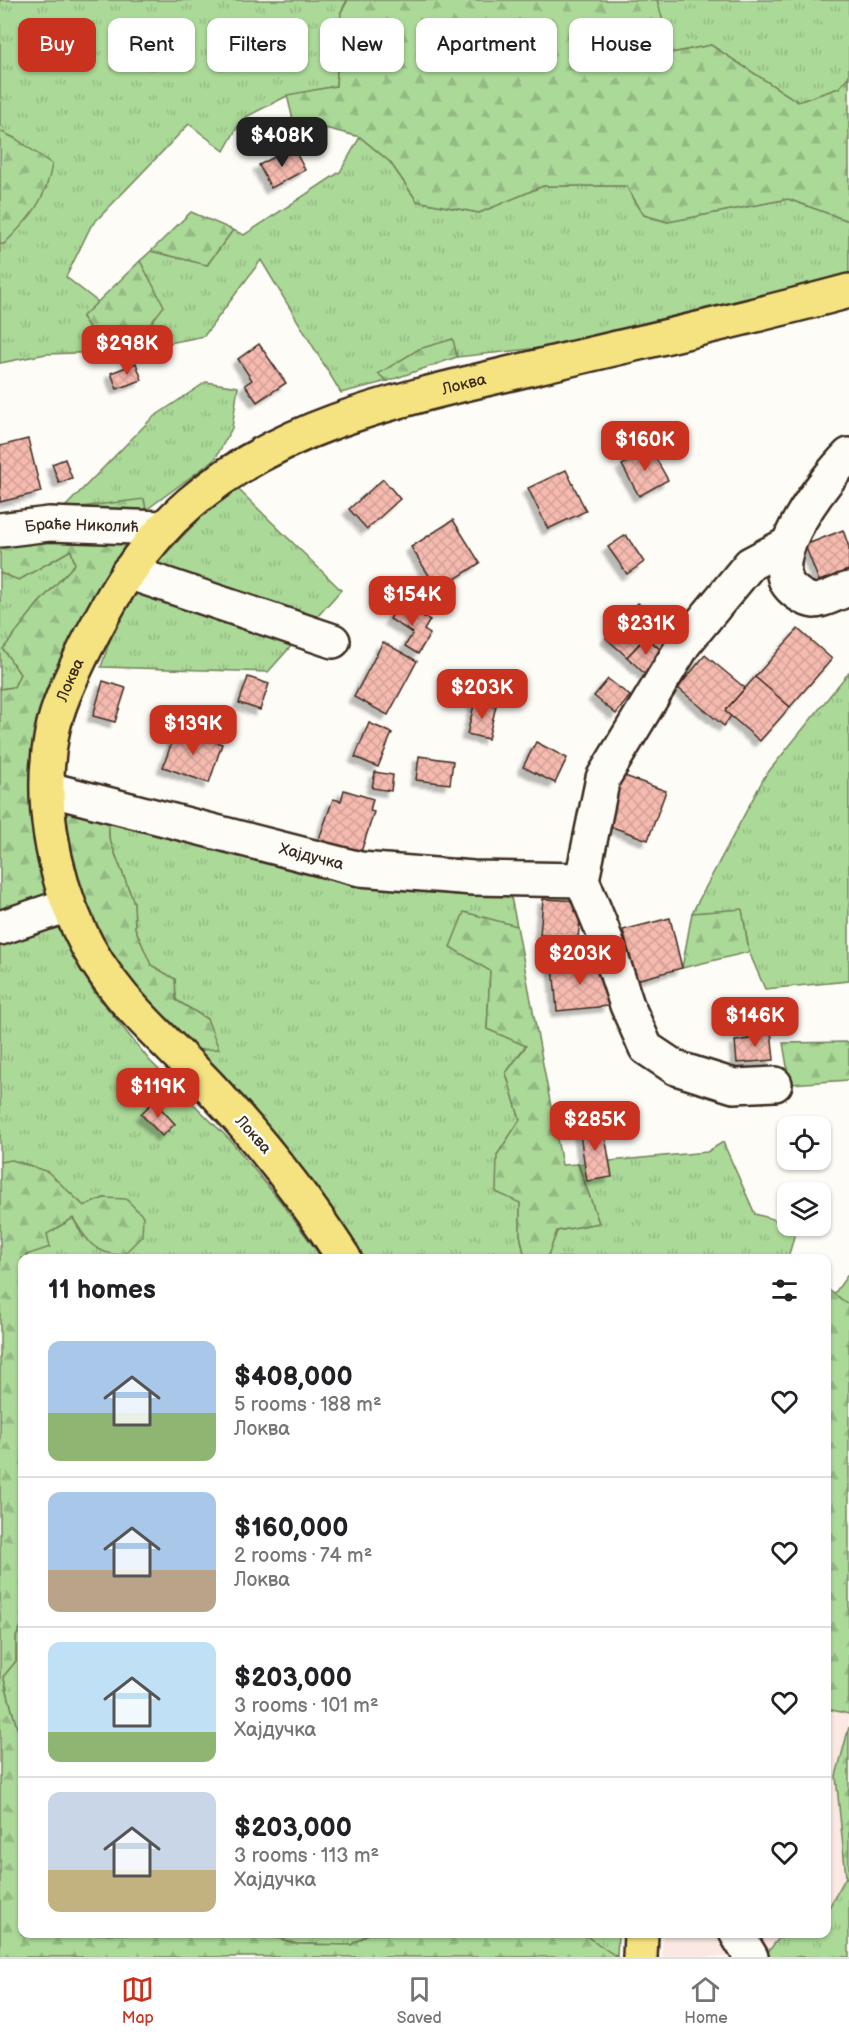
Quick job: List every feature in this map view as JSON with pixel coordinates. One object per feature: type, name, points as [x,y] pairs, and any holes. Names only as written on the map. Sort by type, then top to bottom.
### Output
[{"type":"main road","name":"Локва","points":[[341,1254],[289,1176],[211,1088],[113,989],[89,950],[68,905],[53,851],[48,789],[51,735],[61,702],[108,602],[128,572],[164,528],[191,501],[247,462],[300,435],[354,413],[849,291]]},
{"type":"main road","points":[[640,1957],[641,1938]]},
{"type":"street","points":[[849,455],[806,510],[788,544],[783,567],[788,586],[798,595],[814,601],[849,589]]},
{"type":"street","name":"Браће Николић","points":[[0,530],[49,524],[164,528]]},
{"type":"street","points":[[775,1084],[734,1086],[676,1068],[646,1048],[627,1005],[602,929],[582,880],[603,778],[684,644],[750,564],[788,544]]},
{"type":"street","points":[[128,572],[333,641]]},
{"type":"street","name":"Хајдучка","points":[[48,789],[360,869],[473,878],[582,880]]},
{"type":"street","points":[[0,928],[68,905]]},
{"type":"street","points":[[739,1938],[751,1957]]},
{"type":"shaded area","points":[[831,1710],[849,1714],[849,1727],[836,1776],[846,1877],[831,1904]]},
{"type":"shaded area","points":[[663,1938],[732,1938],[758,1957],[662,1957]]},
{"type":"shaded area","points":[[743,1938],[779,1938],[764,1957]]},
{"type":"green space","points":[[0,0],[347,0],[341,18],[320,18],[320,72],[337,72],[336,86],[287,96],[242,119],[224,151],[189,124],[91,226],[66,277],[98,302],[82,317],[106,352],[46,354],[0,363],[0,244],[4,244],[16,139],[0,131]]},
{"type":"green space","points":[[348,0],[657,0],[662,18],[569,18],[569,72],[673,72],[673,53],[711,45],[798,102],[839,88],[849,76],[849,221],[788,199],[668,222],[644,215],[626,186],[543,186],[479,213],[417,201],[390,162],[360,137],[293,120],[287,95],[336,86],[337,72],[404,72],[404,18],[341,18],[341,12]]},
{"type":"green space","points":[[657,0],[849,0],[849,76],[839,88],[798,102],[711,45],[673,53],[673,18],[662,18]]},
{"type":"green space","points":[[0,131],[16,139],[52,164],[46,188],[36,208],[4,244],[0,244]]},
{"type":"green space","points":[[360,137],[390,162],[417,201],[479,213],[543,186],[626,186],[644,215],[667,222],[788,199],[849,221],[849,280],[575,344],[457,357],[452,339],[379,374],[388,381],[341,393],[261,260],[204,336],[130,351],[163,306],[140,261],[151,251],[207,265],[233,230],[244,235],[340,172]]},
{"type":"green space","points":[[191,212],[233,230],[207,265],[151,251]]},
{"type":"green space","points":[[140,261],[164,306],[130,351],[106,352],[82,317]]},
{"type":"green space","points":[[453,339],[457,357],[388,381],[378,374],[419,349]]},
{"type":"green space","points":[[206,382],[238,387],[232,428],[215,459],[146,510],[144,500],[62,510],[152,418]]},
{"type":"green space","points":[[238,489],[341,590],[268,672],[101,667],[115,625],[155,565],[201,517]]},
{"type":"green space","points":[[144,499],[146,510],[49,695],[51,903],[0,920],[0,689],[14,687],[20,674],[3,649],[37,605],[75,564],[71,550],[19,580],[0,573],[0,517]]},
{"type":"green space","points":[[71,550],[75,564],[37,605],[4,649],[20,674],[14,687],[0,689],[0,573],[19,580]]},
{"type":"green space","points":[[849,672],[849,981],[765,989],[749,952],[742,910],[692,913],[765,776]]},
{"type":"green space","points":[[65,807],[108,814],[109,838],[134,903],[135,928],[151,965],[175,979],[176,1000],[207,1019],[219,1049],[190,1050],[138,991],[106,948],[93,925],[75,875]]},
{"type":"green space","points":[[108,814],[354,876],[511,897],[517,926],[464,913],[490,971],[487,1029],[526,1045],[506,1073],[520,1120],[497,1155],[520,1203],[520,1234],[524,1254],[361,1254],[312,1180],[190,1050],[218,1049],[207,1019],[176,1000],[175,979],[151,966],[135,928],[134,903],[109,838]]},
{"type":"green space","points":[[742,909],[749,952],[682,968],[692,913]]},
{"type":"green space","points":[[464,912],[517,926],[562,1165],[578,1164],[599,1223],[557,1231],[548,1254],[524,1254],[520,1234],[520,1203],[496,1192],[497,1155],[520,1120],[506,1073],[526,1046],[487,1029],[490,971],[450,947]]},
{"type":"green space","points":[[53,919],[94,992],[150,1061],[231,1141],[281,1202],[319,1254],[27,1254],[46,1234],[73,1218],[83,1237],[104,1198],[84,1206],[56,1181],[36,1168],[13,1162],[0,1162],[0,929]]},
{"type":"green space","points":[[849,1042],[849,1080],[790,1084],[783,1043]]},
{"type":"green space","points":[[723,1142],[755,1214],[777,1220],[777,1236],[794,1236],[789,1254],[548,1254],[557,1231],[599,1223],[578,1164],[707,1152]]},
{"type":"green space","points":[[12,1160],[48,1172],[84,1206],[104,1198],[126,1199],[143,1216],[142,1236],[124,1254],[105,1252],[93,1245],[73,1218],[47,1234],[50,1247],[29,1254],[18,1254],[18,1633],[16,1661],[3,1677],[18,1732],[18,1938],[277,1938],[297,1944],[351,1945],[362,1938],[589,1938],[617,1957],[0,1957],[0,1162]]},
{"type":"green space","points":[[849,1273],[849,1305],[834,1294]]},
{"type":"green space","points":[[831,1292],[849,1305],[849,1714],[831,1710]]},
{"type":"green space","points":[[18,1633],[18,1730],[3,1676],[16,1661]]},
{"type":"green space","points":[[849,1727],[849,1880],[846,1877],[836,1776]]},
{"type":"green space","points":[[846,1877],[849,1880],[849,1957],[764,1957],[779,1938],[831,1938],[831,1904]]},
{"type":"green space","points":[[277,1938],[362,1938],[351,1945],[297,1944]]},
{"type":"green space","points":[[589,1938],[618,1938],[617,1957]]},
{"type":"building","points":[[293,147],[305,170],[271,188],[259,165]]},
{"type":"building","points":[[259,344],[286,383],[257,402],[245,385],[252,380],[238,359]]},
{"type":"building","points":[[136,363],[142,380],[117,389],[111,373]]},
{"type":"building","points":[[28,439],[41,492],[0,502],[0,446]]},
{"type":"building","points":[[650,448],[668,480],[639,496],[622,465]]},
{"type":"building","points":[[65,459],[72,478],[59,483],[52,464]]},
{"type":"building","points":[[566,470],[586,511],[548,529],[528,488]]},
{"type":"building","points":[[383,479],[400,499],[367,529],[349,509]]},
{"type":"building","points":[[453,520],[480,563],[438,590],[411,547]]},
{"type":"building","points":[[843,530],[849,547],[849,570],[819,581],[805,545]]},
{"type":"building","points":[[626,535],[644,562],[627,574],[608,547]]},
{"type":"building","points":[[399,603],[430,620],[424,630],[430,634],[418,654],[405,646],[413,633],[390,619]]},
{"type":"building","points":[[638,603],[659,622],[627,657],[606,638]]},
{"type":"building","points":[[659,622],[678,639],[665,654],[646,637]]},
{"type":"building","points":[[798,629],[832,659],[790,707],[755,677]]},
{"type":"building","points":[[646,637],[665,654],[646,675],[627,657]]},
{"type":"building","points":[[383,642],[417,661],[388,715],[354,697]]},
{"type":"building","points":[[705,655],[745,688],[725,711],[731,716],[724,726],[678,688]]},
{"type":"building","points":[[248,677],[269,684],[260,710],[239,703]]},
{"type":"building","points":[[755,677],[790,707],[760,741],[725,711]]},
{"type":"building","points":[[608,679],[630,696],[616,714],[594,696]]},
{"type":"building","points":[[103,681],[126,688],[115,722],[93,716]]},
{"type":"building","points":[[475,701],[496,706],[488,739],[467,734]]},
{"type":"building","points":[[369,723],[392,733],[378,767],[355,757]]},
{"type":"building","points":[[177,728],[222,744],[209,783],[163,767]]},
{"type":"building","points":[[536,742],[567,758],[555,783],[523,767]]},
{"type":"building","points":[[419,756],[453,761],[450,784],[416,780]]},
{"type":"building","points":[[375,772],[393,775],[391,791],[372,788]]},
{"type":"building","points":[[622,775],[666,791],[648,840],[604,824]]},
{"type":"building","points":[[344,790],[373,799],[370,811],[374,812],[359,858],[317,845],[333,799],[341,801]]},
{"type":"building","points":[[543,899],[582,901],[578,938],[540,935]]},
{"type":"building","points":[[670,918],[682,968],[636,980],[623,930]]},
{"type":"building","points":[[604,961],[608,1006],[557,1011],[553,966]]},
{"type":"building","points":[[771,1030],[774,1060],[737,1063],[735,1041],[749,1039],[748,1032]]},
{"type":"building","points":[[154,1101],[175,1124],[162,1136],[141,1114]]},
{"type":"building","points":[[603,1123],[612,1177],[587,1181],[579,1127]]}]
